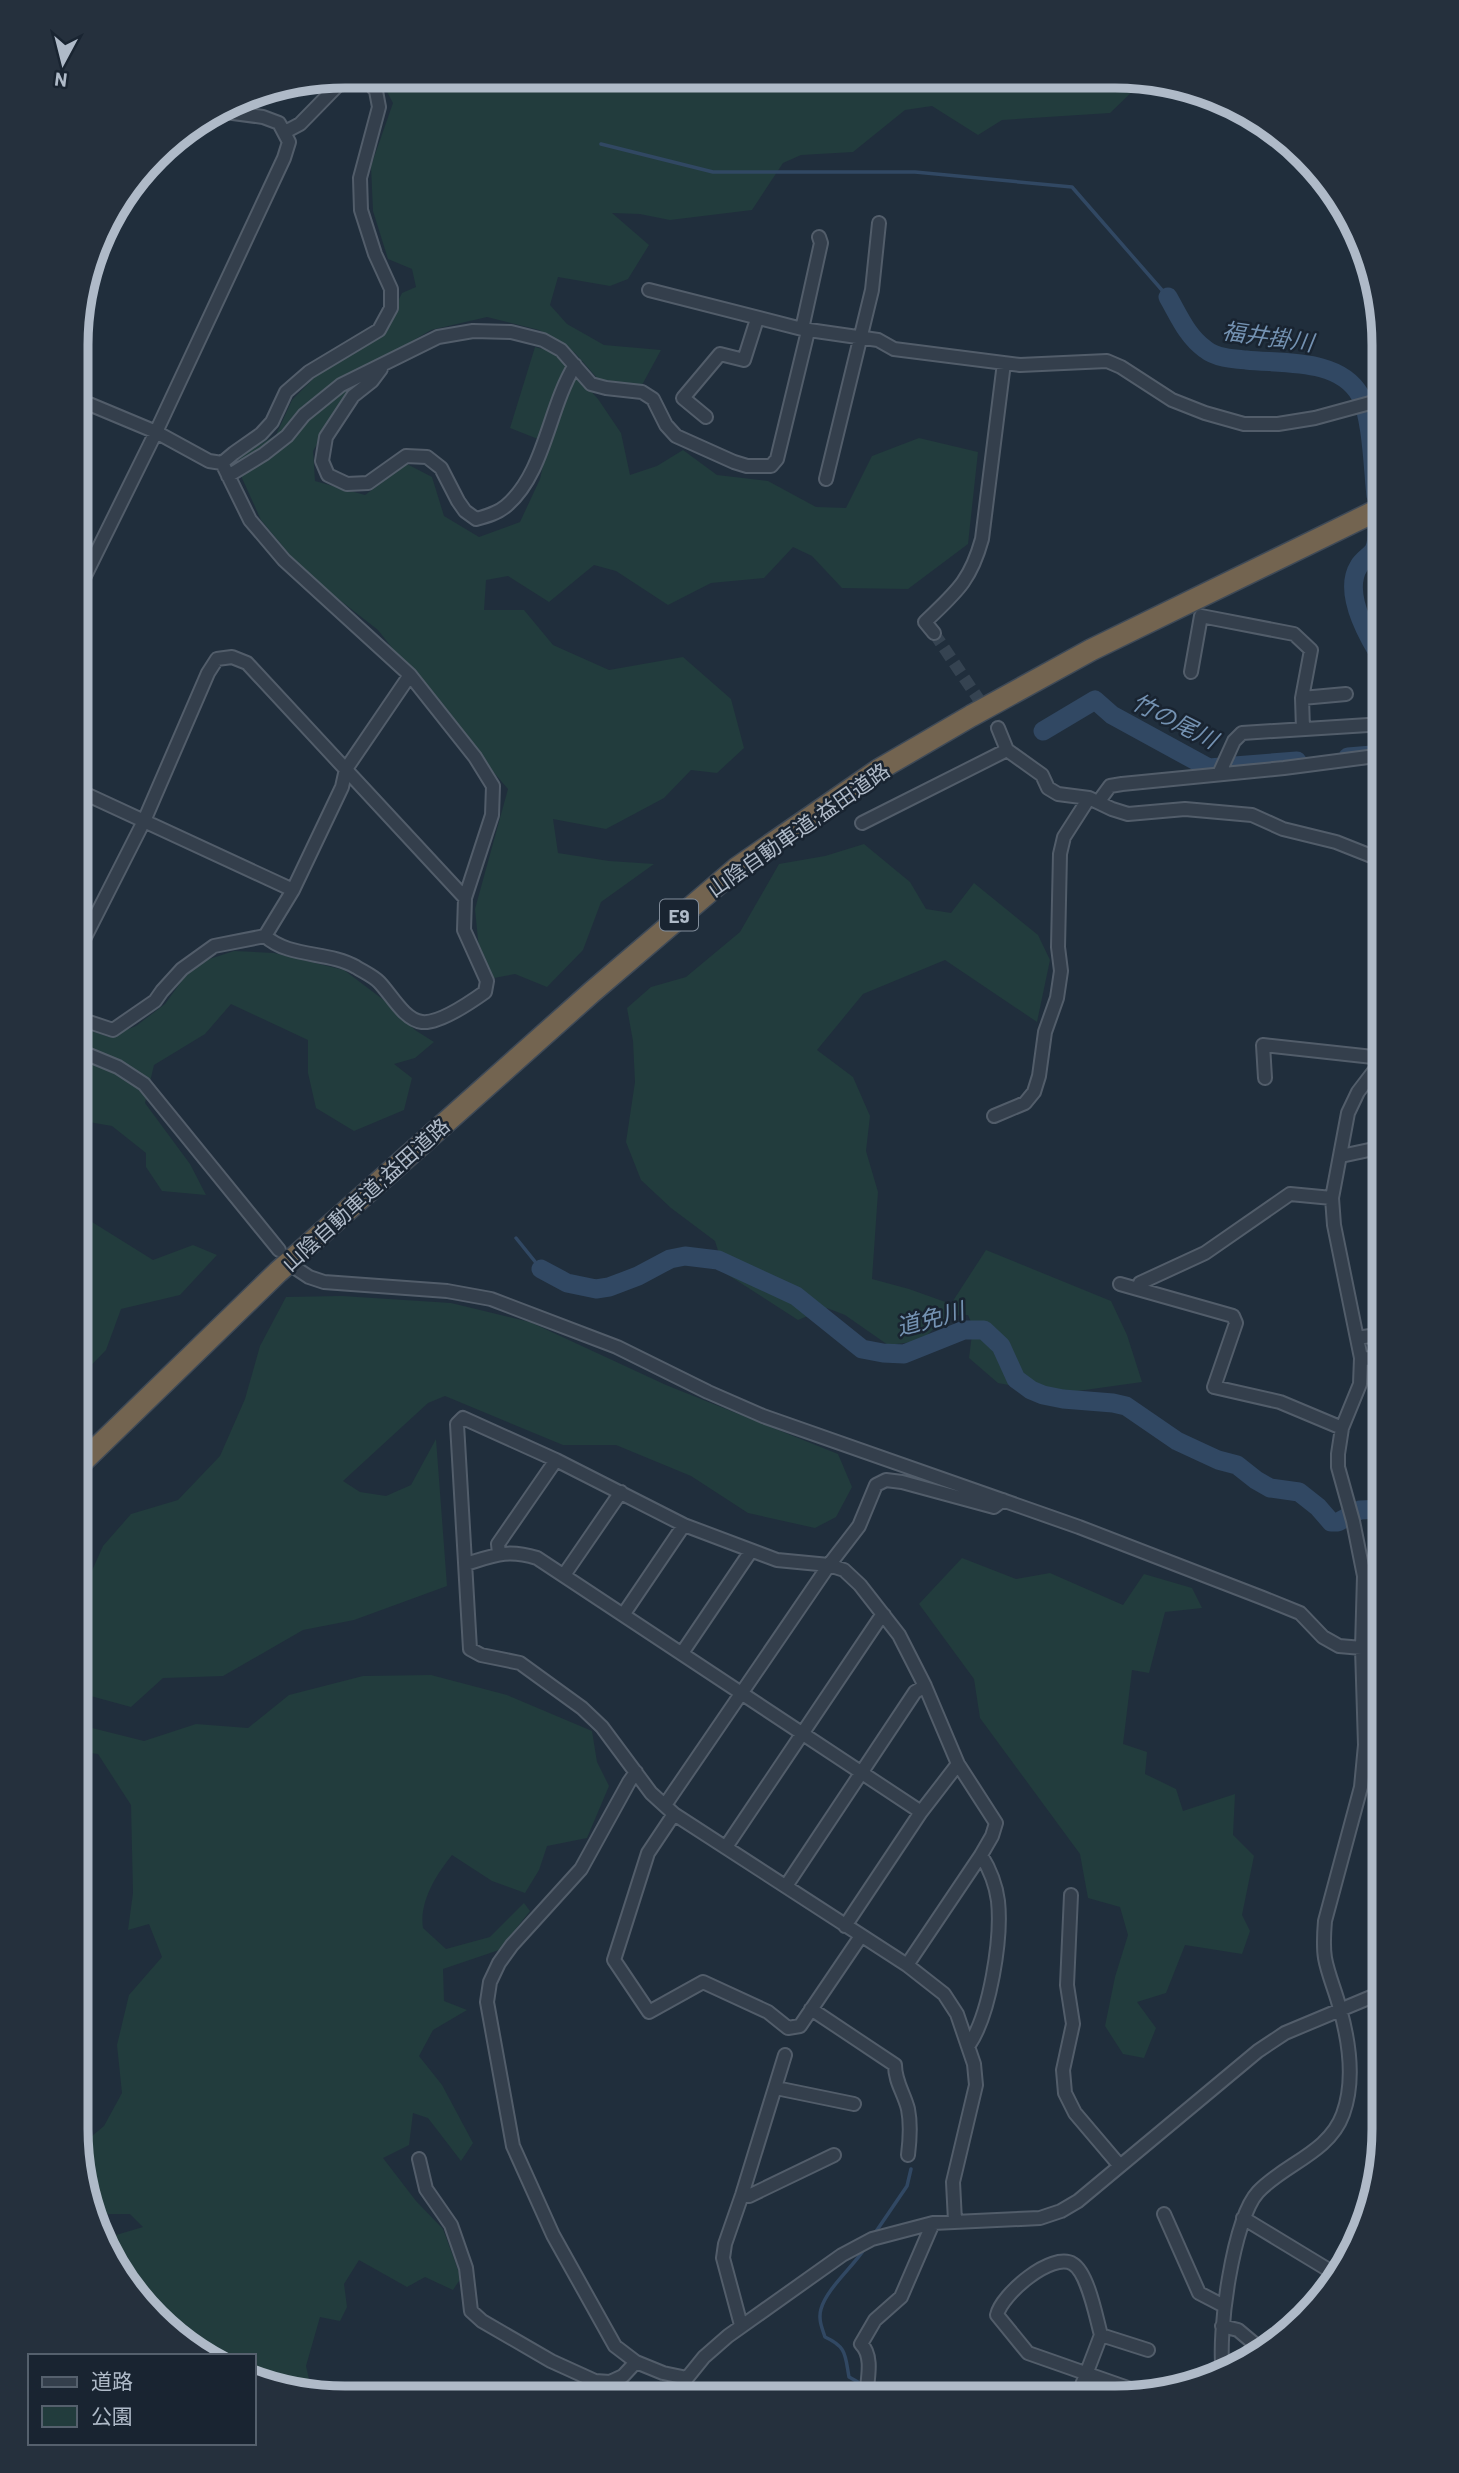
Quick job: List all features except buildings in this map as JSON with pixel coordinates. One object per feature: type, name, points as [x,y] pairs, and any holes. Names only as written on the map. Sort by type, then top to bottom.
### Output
[{"type":"highway","name":"山陰自動車道;益田道路","points":[[88,1456],[288,1263],[592,992],[737,867],[880,769],[971,716],[1091,650],[1372,513]]},
{"type":"street","points":[[285,132],[300,124],[335,88]]},
{"type":"street","points":[[88,403],[156,432],[209,461],[222,463],[261,434],[272,422],[286,392],[309,372],[379,330],[391,308],[391,289],[375,254],[361,210],[360,178],[379,107],[374,88]]},
{"type":"street","points":[[88,570],[156,432],[284,158],[289,142],[279,123],[263,117],[234,113]]},
{"type":"street","points":[[826,479],[872,290],[879,223]]},
{"type":"street","points":[[228,476],[279,442],[304,415],[341,386],[438,337],[473,331],[511,332],[543,340],[561,350],[591,384],[642,392],[653,399],[666,425],[676,436],[734,462],[747,466],[771,466],[777,459],[805,330],[821,243],[819,237]]},
{"type":"street","points":[[649,290],[805,330],[878,341],[894,349],[1004,363],[1052,365],[1084,360],[1107,361],[1172,400],[1244,424],[1278,424],[1315,418],[1372,403]]},
{"type":"street","points":[[706,417],[682,398],[720,354],[744,360],[757,319]]},
{"type":"street","points":[[934,633],[925,622],[964,583],[976,561],[982,539],[1004,363]]},
{"type":"street","points":[[383,366],[372,381],[353,396],[326,438],[322,461],[328,475],[347,484],[368,483],[406,456],[427,457],[441,468],[458,501],[465,511],[476,519],[493,514],[506,506],[530,478],[564,383],[575,365]]},
{"type":"street","points":[[222,463],[250,520],[284,560],[410,675],[475,757],[493,786],[492,815],[465,898],[464,930],[486,981],[485,992],[468,1004],[433,1021],[421,1022],[409,1016],[378,981],[352,965],[275,945],[265,936]]},
{"type":"street","points":[[1191,672],[1201,616],[1294,634],[1311,650],[1302,698],[1303,729]]},
{"type":"street","points":[[88,931],[144,821],[208,673],[217,659],[232,657],[247,663],[465,898]]},
{"type":"street","points":[[88,1022],[113,1030],[155,1001],[182,969],[214,946],[265,936],[293,890],[342,787],[346,769],[410,675]]},
{"type":"street","points":[[1302,698],[1346,694]]},
{"type":"street","points":[[1219,774],[1234,741],[1242,733],[1372,725]]},
{"type":"street","points":[[998,728],[1007,751],[1042,775],[1048,788],[1058,794],[1094,799],[1128,814],[1185,809],[1252,815],[1283,829],[1336,842],[1372,856]]},
{"type":"street","points":[[862,823],[1007,751]]},
{"type":"street","points":[[994,1116],[1025,1103],[1034,1092],[1045,1032],[1057,998],[1061,971],[1058,947],[1060,854],[1065,837],[1094,799],[1110,786],[1122,784],[1368,757]]},
{"type":"street","points":[[88,795],[293,890]]},
{"type":"street","points":[[1265,1078],[1263,1045],[1372,1057]]},
{"type":"street","points":[[88,1055],[118,1067],[144,1084],[279,1250]]},
{"type":"street","points":[[1221,2362],[1224,2306],[1243,2218],[1249,2204],[1259,2190],[1316,2149],[1334,2131],[1343,2113],[1349,2083],[1349,2042],[1325,1960],[1323,1943],[1325,1921],[1362,1787],[1365,1766],[1362,1648],[1364,1576],[1338,1467],[1342,1428],[1360,1384],[1361,1358],[1334,1224],[1332,1198],[1348,1113],[1372,1074]]},
{"type":"street","points":[[1341,1156],[1372,1150]]},
{"type":"street","points":[[1139,1289],[1140,1283],[1205,1253],[1290,1194],[1332,1198]]},
{"type":"street","points":[[297,1269],[324,1282],[447,1291],[491,1299],[617,1347],[763,1416],[1079,1527],[1300,1613],[1323,1637],[1339,1646],[1362,1648]]},
{"type":"street","points":[[1120,1284],[1233,1316],[1236,1323],[1214,1387],[1279,1402],[1342,1428]]},
{"type":"street","points":[[1357,1338],[1372,1336]]},
{"type":"street","points":[[1361,1358],[1372,1358]]},
{"type":"street","points":[[907,1965],[981,1855],[996,1823],[958,1764],[925,1686],[899,1635],[860,1585],[844,1570],[829,1565],[777,1560],[684,1525],[556,1460],[463,1418],[457,1424],[470,1649],[481,1655],[520,1663],[582,1708],[602,1727],[651,1793],[670,1810],[907,1965],[944,1994],[957,2014],[969,2045],[976,2085],[953,2182],[955,2221]]},
{"type":"street","points":[[499,1554],[498,1544],[556,1460]]},
{"type":"street","points":[[861,1936],[800,2026],[788,2028],[768,2012],[704,1982],[649,2012],[614,1960],[648,1853],[670,1810],[742,1693],[829,1565],[859,1526],[876,1485],[886,1480],[902,1482],[994,1507],[1003,1500]]},
{"type":"street","points":[[564,1575],[621,1492]]},
{"type":"street","points":[[623,1615],[684,1525]]},
{"type":"street","points":[[682,1653],[751,1551]]},
{"type":"street","points":[[466,1564],[499,1554],[517,1552],[537,1559],[921,1812]]},
{"type":"street","points":[[726,1847],[884,1615]]},
{"type":"street","points":[[786,1886],[915,1692],[925,1686]]},
{"type":"street","points":[[845,1926],[921,1812],[958,1764]]},
{"type":"street","points":[[636,1772],[581,1869],[499,1963],[490,1982],[487,2002],[513,2147],[553,2235],[615,2346],[636,2362],[663,2373],[687,2378]]},
{"type":"street","points":[[969,2045],[978,2032],[990,1986],[998,1934],[998,1900],[989,1867],[981,1855]]},
{"type":"street","points":[[1071,1895],[1067,1985],[1073,2024],[1063,2070],[1066,2093],[1075,2113],[1120,2166]]},
{"type":"street","points":[[683,2386],[705,2357],[741,2325],[842,2255],[872,2239],[933,2223],[1040,2218],[1061,2211],[1078,2201],[1258,2051],[1284,2033],[1372,1996]]},
{"type":"street","points":[[811,2009],[895,2065],[895,2076],[908,2107],[908,2155]]},
{"type":"street","points":[[741,2325],[723,2258],[725,2244],[785,2055]]},
{"type":"street","points":[[776,2088],[854,2104]]},
{"type":"street","points":[[742,2195],[749,2196],[834,2155]]},
{"type":"street","points":[[419,2159],[426,2189],[451,2225],[466,2268],[471,2311],[482,2321],[551,2361],[595,2381],[610,2382],[617,2379],[636,2362]]},
{"type":"street","points":[[1164,2214],[1199,2293],[1224,2306]]},
{"type":"street","points":[[1243,2218],[1329,2270]]},
{"type":"street","points":[[867,2386],[868,2361],[866,2349],[861,2344],[875,2320],[901,2297],[933,2223]]},
{"type":"street","points":[[1082,2386],[1086,2374],[1101,2334],[1083,2275],[1074,2264],[1064,2260],[1051,2264],[1020,2283],[998,2309],[997,2315],[1028,2353],[1086,2374],[1120,2386]]},
{"type":"street","points":[[1222,2326],[1238,2330],[1254,2344]]},
{"type":"street","points":[[1101,2334],[1148,2350]]},
{"type":"green space","points":[[385,88],[1135,89],[1110,113],[1002,120],[978,135],[932,106],[905,110],[853,152],[801,155],[783,163],[752,210],[670,220],[640,214],[612,213],[649,245],[628,279],[610,286],[558,277],[550,305],[567,324],[604,345],[661,350],[642,385],[598,379],[575,353],[539,330],[487,317],[431,330],[397,350],[347,394],[313,451],[315,481],[365,495],[407,464],[432,477],[444,516],[479,537],[520,522],[540,479],[548,443],[510,428],[535,347],[557,353],[598,399],[621,433],[630,475],[657,466],[683,450],[717,475],[768,481],[816,507],[846,508],[872,456],[919,438],[978,452],[968,544],[908,589],[842,588],[812,556],[793,547],[764,578],[711,583],[668,605],[616,571],[594,565],[549,602],[508,576],[486,580],[484,610],[524,610],[553,645],[609,670],[683,657],[731,699],[744,748],[717,773],[691,770],[664,798],[606,829],[553,819],[558,853],[609,861],[654,864],[601,902],[583,950],[547,987],[515,974],[494,978],[479,949],[475,909],[508,789],[451,723],[378,630],[305,573],[261,520],[242,478],[239,457],[276,435],[292,400],[322,370],[384,330],[402,293],[416,287],[412,269],[388,259],[373,211],[371,166],[393,103]]},
{"type":"green space","points":[[864,844],[910,882],[926,909],[951,913],[974,883],[1038,935],[1050,960],[1037,1022],[945,960],[863,994],[817,1050],[853,1077],[870,1116],[866,1151],[878,1192],[872,1279],[951,1304],[986,1250],[1111,1301],[1127,1335],[1142,1382],[1056,1394],[998,1383],[969,1358],[973,1326],[968,1315],[947,1316],[921,1341],[888,1345],[845,1315],[827,1308],[798,1320],[725,1273],[715,1241],[671,1208],[641,1180],[626,1142],[635,1082],[633,1041],[627,1008],[651,987],[686,977],[740,932],[779,864],[825,856]]},
{"type":"green space","points":[[234,951],[274,953],[344,970],[389,1004],[415,1030],[434,1042],[415,1058],[394,1064],[412,1078],[404,1110],[354,1131],[316,1108],[308,1073],[308,1040],[231,1004],[205,1034],[154,1065],[145,1103],[190,1164],[206,1195],[162,1191],[146,1167],[146,1153],[112,1126],[88,1122],[88,1030],[109,1037],[136,1026],[165,1004],[194,964]]},
{"type":"green space","points":[[88,1219],[153,1260],[193,1245],[217,1255],[180,1295],[121,1309],[106,1350],[88,1369]]},
{"type":"green space","points":[[342,1296],[451,1303],[530,1322],[666,1385],[838,1454],[852,1487],[836,1517],[815,1528],[748,1513],[691,1476],[616,1445],[563,1445],[445,1396],[428,1403],[343,1481],[360,1492],[386,1496],[411,1485],[436,1439],[447,1586],[354,1620],[303,1630],[223,1676],[163,1678],[131,1707],[88,1695],[88,1580],[103,1546],[131,1514],[178,1500],[220,1456],[245,1399],[260,1346],[286,1297]]},
{"type":"green space","points":[[962,1558],[1016,1579],[1050,1573],[1123,1605],[1144,1574],[1192,1588],[1202,1608],[1165,1612],[1149,1673],[1132,1670],[1123,1744],[1147,1752],[1145,1774],[1176,1789],[1183,1811],[1235,1794],[1233,1835],[1254,1856],[1242,1915],[1250,1931],[1242,1954],[1185,1945],[1166,1993],[1137,2002],[1156,2028],[1144,2058],[1123,2054],[1105,2026],[1115,1977],[1128,1935],[1120,1907],[1088,1898],[1080,1854],[980,1718],[974,1679],[919,1604]]},
{"type":"green space","points":[[431,1675],[507,1695],[592,1731],[597,1762],[609,1786],[587,1838],[547,1846],[539,1870],[525,1893],[492,1881],[452,1855],[435,1880],[426,1899],[423,1928],[446,1949],[490,1937],[524,1903],[530,1911],[499,1950],[443,1969],[444,2001],[467,2010],[433,2030],[419,2056],[442,2085],[473,2143],[461,2161],[428,2118],[413,2113],[409,2145],[383,2158],[416,2201],[443,2229],[461,2278],[453,2290],[425,2277],[407,2287],[359,2260],[344,2284],[347,2307],[340,2321],[320,2317],[306,2366],[310,2383],[256,2370],[256,2354],[222,2354],[175,2322],[141,2285],[111,2236],[143,2227],[130,2214],[102,2214],[101,2211],[92,2179],[88,2139],[104,2126],[122,2093],[117,2045],[129,1995],[162,1957],[149,1924],[128,1930],[133,1893],[131,1805],[98,1754],[88,1753],[88,1727],[144,1741],[196,1724],[248,1728],[289,1695],[363,1676]]},
{"type":"waterway","points":[[601,144],[713,172],[915,172],[1072,187],[1168,297]]},
{"type":"waterway","name":"福井掛川","points":[[1168,297],[1193,338],[1214,354],[1225,358],[1309,365],[1339,374],[1351,383],[1364,405],[1372,454]]},
{"type":"waterway","name":"福井掛川","points":[[1372,552],[1359,566],[1354,589],[1355,602],[1372,643]]},
{"type":"waterway","name":"竹の尾川","points":[[1043,731],[1095,700],[1112,715],[1209,768],[1297,761]]},
{"type":"waterway","name":"竹の尾川","points":[[1348,757],[1372,755]]},
{"type":"waterway","points":[[516,1238],[541,1269]]},
{"type":"waterway","name":"道免川","points":[[541,1269],[567,1283],[596,1289],[638,1276],[670,1259],[685,1256],[718,1260],[796,1296],[862,1349],[883,1353],[904,1354],[964,1330],[984,1330],[1001,1346],[1016,1379],[1031,1390],[1063,1399],[1126,1406],[1177,1441],[1218,1460],[1237,1465],[1270,1488],[1299,1492],[1331,1522],[1338,1522],[1360,1510],[1372,1509]]},
{"type":"waterway","points":[[875,2233],[907,2186],[911,2169]]},
{"type":"waterway","points":[[857,2386],[858,2382],[849,2377],[841,2348],[825,2337],[820,2316],[824,2301],[834,2285],[865,2248]]},
{"type":"tunnel","points":[[934,633],[998,728]]}]
